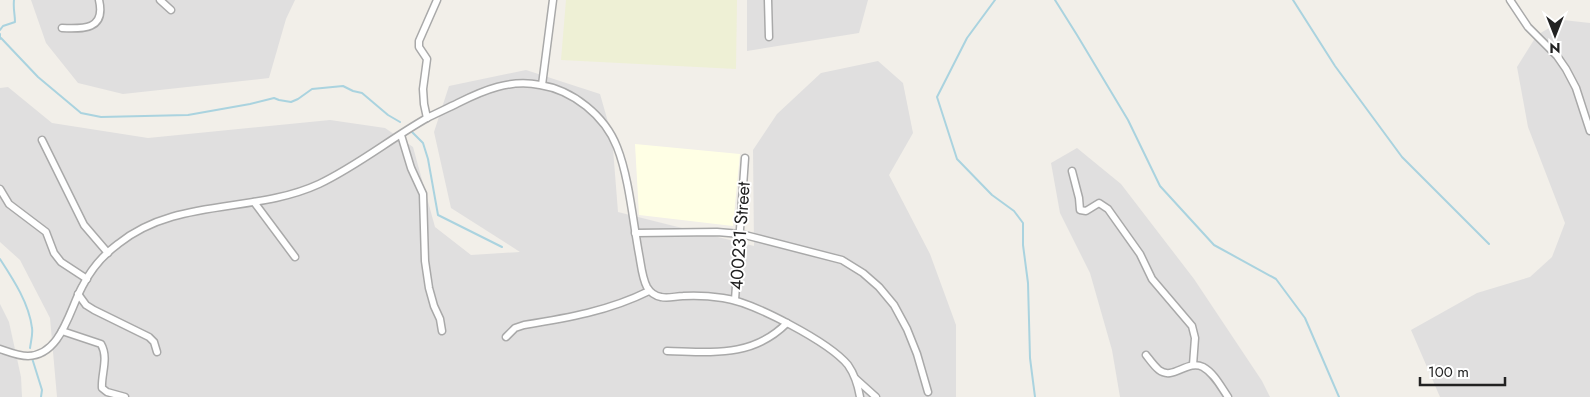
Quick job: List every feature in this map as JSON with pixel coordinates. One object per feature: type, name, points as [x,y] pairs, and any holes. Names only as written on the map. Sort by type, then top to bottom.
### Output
[{"type":"street","points":[[62,28],[94,26],[98,19],[99,0]]},
{"type":"street","points":[[160,0],[172,10]]},
{"type":"street","points":[[427,118],[423,89],[427,59],[419,47],[419,41],[437,0]]},
{"type":"street","points":[[542,85],[553,0]]},
{"type":"street","points":[[768,0],[769,37]]},
{"type":"street","points":[[1510,0],[1528,27],[1557,56],[1566,69],[1576,88],[1590,131]]},
{"type":"street","points":[[0,349],[20,355],[40,353],[53,344],[62,331],[78,294],[87,279],[108,253],[134,232],[156,221],[172,215],[286,195],[316,185],[336,175],[427,118],[489,89],[516,84],[542,85],[559,90],[583,104],[598,117],[612,136],[623,166],[646,286],[649,291],[660,297],[705,296],[735,300],[770,314],[834,352],[850,368],[860,397]]},
{"type":"street","points":[[401,135],[411,168],[423,190],[425,261],[429,288],[442,331]]},
{"type":"street","points":[[42,140],[84,225],[108,253]]},
{"type":"street","name":"400231 Street","points":[[735,300],[740,234],[748,171],[745,158]]},
{"type":"street","points":[[1072,172],[1080,210],[1086,210],[1099,203],[1108,209],[1140,254],[1152,279],[1192,326],[1195,338],[1193,365]]},
{"type":"street","points":[[0,189],[9,204],[46,232],[54,253],[61,262],[87,279]]},
{"type":"street","points":[[254,202],[295,257]]},
{"type":"street","points":[[635,233],[717,232],[740,234],[842,260],[879,287],[894,305],[907,329],[917,354],[928,392]]},
{"type":"street","points":[[506,338],[516,328],[524,325],[580,316],[625,302],[649,291]]},
{"type":"street","points":[[78,294],[86,305],[94,310],[149,337],[154,342],[157,352]]},
{"type":"street","points":[[666,351],[736,350],[750,347],[769,338],[787,323]]},
{"type":"street","points":[[62,331],[102,344],[105,368],[102,388],[107,392],[125,397]]},
{"type":"street","points":[[1146,355],[1157,368],[1166,373],[1172,373],[1193,365],[1200,366],[1207,370],[1228,397]]},
{"type":"street","points":[[855,378],[876,397]]},
{"type":"shaded area","points":[[31,0],[295,0],[286,19],[269,78],[123,94],[78,83],[46,43]]},
{"type":"shaded area","points":[[566,0],[737,0],[736,69],[561,60]]},
{"type":"shaded area","points":[[747,0],[868,0],[859,33],[747,51]]},
{"type":"shaded area","points":[[1563,20],[1590,23],[1590,397],[1440,397],[1411,330],[1477,293],[1530,277],[1552,257],[1565,223],[1528,127],[1517,67],[1537,35]]},
{"type":"shaded area","points":[[878,61],[903,83],[913,133],[889,175],[930,254],[956,325],[956,397],[57,397],[50,318],[20,260],[0,242],[0,88],[8,87],[52,123],[148,138],[330,120],[385,128],[413,147],[435,227],[471,255],[520,252],[451,208],[434,132],[449,86],[526,70],[600,94],[612,136],[618,212],[754,246],[753,150],[777,114],[821,73]]},
{"type":"shaded area","points":[[635,144],[740,154],[733,226],[639,215]]},
{"type":"shaded area","points":[[1077,148],[1121,184],[1194,279],[1262,381],[1270,397],[1120,397],[1112,350],[1090,273],[1060,213],[1051,163]]},
{"type":"shaded area","points":[[0,304],[9,322],[21,377],[22,397],[0,397]]},
{"type":"waterway","points":[[0,30],[3,26],[15,22],[14,0]]},
{"type":"waterway","points":[[995,0],[967,38],[937,97],[957,159],[992,195],[1014,211],[1023,223],[1023,245],[1028,283],[1030,358],[1035,397]]},
{"type":"waterway","points":[[1055,0],[1128,120],[1160,186],[1214,245],[1276,279],[1305,318],[1339,397]]},
{"type":"waterway","points":[[1293,0],[1335,66],[1402,157],[1489,244]]},
{"type":"waterway","points":[[0,34],[0,39]]},
{"type":"waterway","points":[[1,38],[38,77],[81,113],[101,117],[188,115],[274,98],[291,102],[312,89],[343,86],[362,93],[388,115],[400,122]]},
{"type":"waterway","points":[[411,131],[423,143],[428,159],[438,215],[502,247]]},
{"type":"waterway","points":[[0,259],[28,309],[32,330],[30,348]]},
{"type":"waterway","points":[[32,358],[42,390],[41,397]]}]
